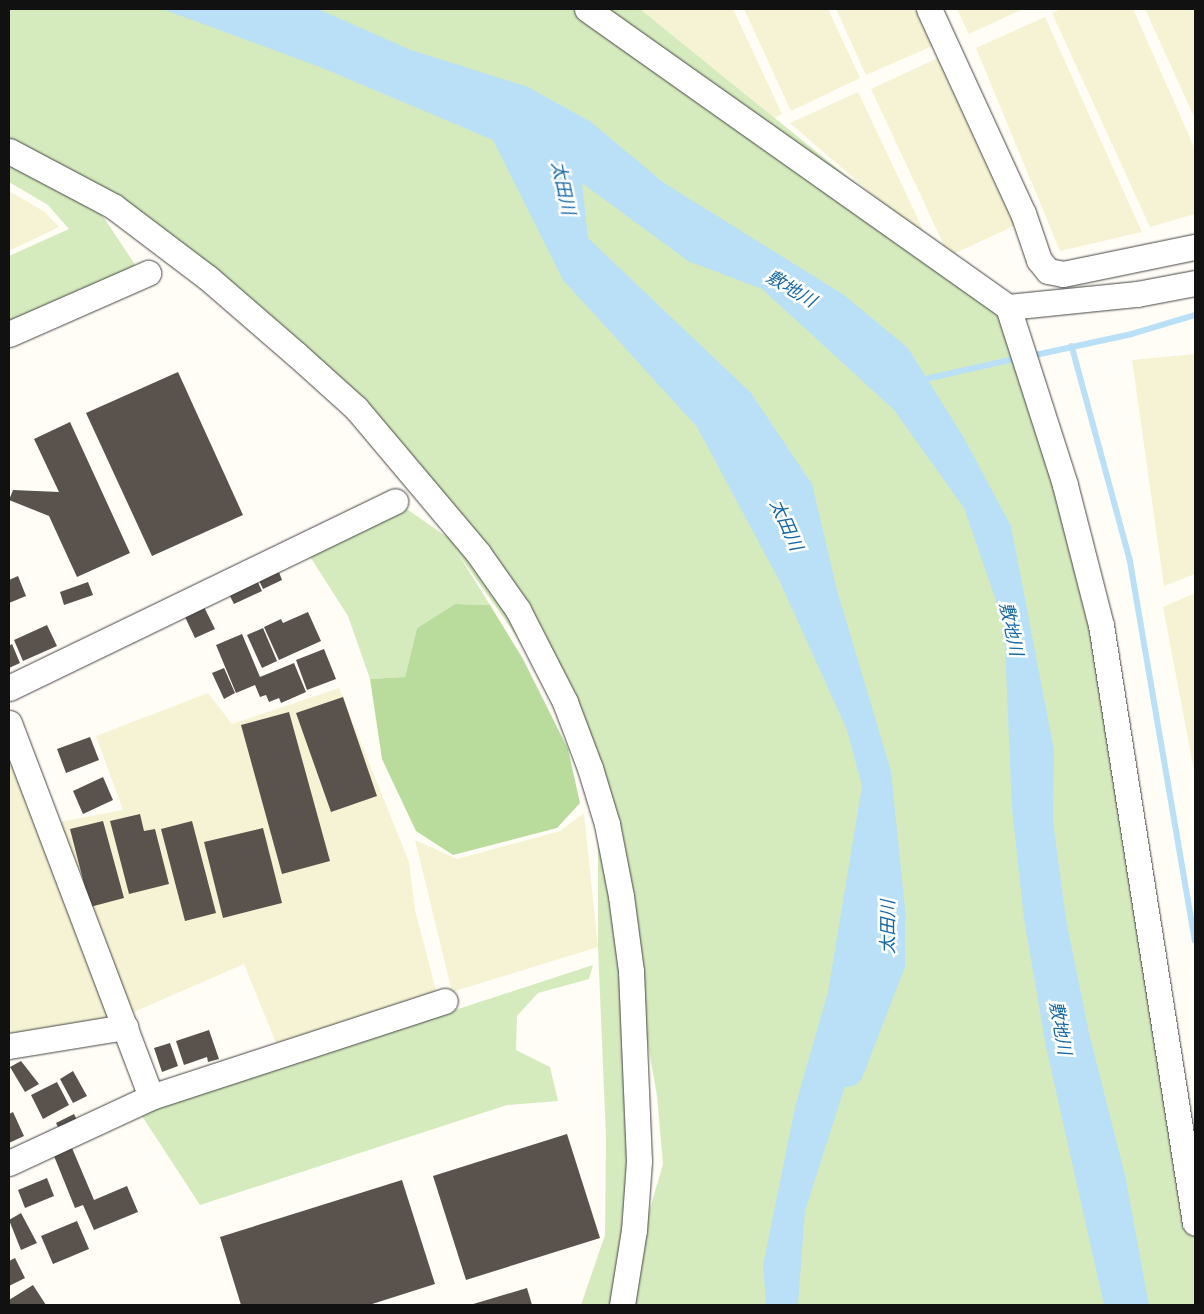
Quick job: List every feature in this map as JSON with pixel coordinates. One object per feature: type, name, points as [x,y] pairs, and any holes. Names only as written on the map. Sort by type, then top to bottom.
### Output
[{"type":"street","points":[[587,9],[1008,307],[1065,485],[1101,625],[1195,1223]]},
{"type":"street","points":[[930,9],[1023,213],[1039,260],[1048,271],[1064,274],[1195,246]]},
{"type":"street","points":[[9,151],[113,206],[206,278],[303,360],[356,408],[478,553],[518,610],[565,702],[590,768],[607,824],[620,896],[631,971],[639,1161],[634,1230],[622,1305]]},
{"type":"street","points":[[9,334],[148,273]]},
{"type":"street","points":[[1008,307],[1119,296],[1195,284]]},
{"type":"street","points":[[9,688],[395,501]]},
{"type":"street","points":[[9,723],[18,777],[125,1027],[151,1096]]},
{"type":"street","points":[[9,1163],[151,1096],[445,1001]]},
{"type":"street","points":[[9,1046],[125,1027]]},
{"type":"shaded area","points":[[640,9],[733,9],[782,114],[774,118]]},
{"type":"shaded area","points":[[744,9],[828,9],[860,78],[791,111]]},
{"type":"shaded area","points":[[836,9],[920,9],[937,44],[866,75]]},
{"type":"shaded area","points":[[957,9],[1023,9],[969,34]]},
{"type":"shaded area","points":[[1061,9],[1133,9],[1195,149],[1195,214],[1150,227],[1052,13]]},
{"type":"shaded area","points":[[1145,9],[1195,9],[1195,119]]},
{"type":"shaded area","points":[[1045,17],[1142,232],[1060,251],[976,48]]},
{"type":"shaded area","points":[[940,57],[1018,224],[949,256],[871,89]]},
{"type":"shaded area","points":[[858,92],[937,259],[928,243],[790,123]]},
{"type":"shaded area","points":[[9,191],[45,212],[59,227],[9,251]]},
{"type":"shaded area","points":[[1195,354],[1195,574],[1164,586],[1132,360]]},
{"type":"shaded area","points":[[1195,593],[1195,776],[1163,607]]},
{"type":"shaded area","points":[[339,688],[409,862],[415,910],[437,994],[278,1048],[244,964],[127,1015],[125,1027],[9,1046],[9,723],[48,824],[123,810],[96,736],[208,693],[232,724]]},
{"type":"shaded area","points":[[584,813],[598,947],[452,992],[415,840],[457,859],[560,831]]},
{"type":"green space","points":[[9,9],[640,9],[1008,307],[1098,613],[1195,1207],[1195,1305],[622,1305],[663,1164],[657,1096],[596,748],[457,552],[490,605],[455,604],[417,628],[405,677],[370,679],[348,616],[307,552],[401,505],[447,537],[356,408],[92,200],[140,272],[9,329],[9,256],[69,229],[48,205],[9,182]]},
{"type":"green space","points":[[455,604],[490,605],[523,659],[568,749],[580,803],[557,828],[453,855],[416,831],[382,759],[370,679],[405,677],[417,628]]},
{"type":"green space","points":[[598,828],[628,947],[635,1208],[610,1305],[581,1305],[605,1235],[606,1137],[598,947]]},
{"type":"green space","points":[[593,965],[589,979],[538,993],[517,1016],[516,1050],[550,1067],[558,1101],[507,1105],[200,1205],[140,1113]]},
{"type":"water","name":"敷地川","points":[[162,9],[318,9],[411,50],[528,87],[591,122],[664,183],[844,295],[908,348],[964,438],[1011,526],[1054,750],[1053,821],[1066,919],[1089,1033],[1125,1175],[1149,1305],[1104,1305],[1046,1047],[1024,919],[1012,809],[1004,624],[964,508],[894,410],[762,289],[688,261],[582,183],[588,238],[751,393],[812,484],[837,590],[891,771],[906,918],[864,1027],[805,1211],[798,1305],[766,1305],[763,1265],[796,1103],[828,992],[862,786],[847,730],[780,582],[697,427],[563,280],[493,140],[320,67]]},
{"type":"building","points":[[178,372],[243,515],[152,556],[86,413]]},
{"type":"building","points":[[70,422],[130,553],[77,577],[49,516],[9,500],[13,490],[59,492],[34,439]]},
{"type":"building","points":[[277,567],[282,580],[263,589],[257,576]]},
{"type":"building","points":[[18,576],[26,596],[9,603],[9,580]]},
{"type":"building","points":[[256,578],[262,591],[234,604],[228,592]]},
{"type":"building","points":[[88,582],[93,595],[64,605],[60,592]]},
{"type":"building","points":[[204,607],[215,629],[195,638],[185,617]]},
{"type":"building","points":[[308,612],[321,641],[279,660],[264,627],[281,619],[283,623]]},
{"type":"building","points":[[47,625],[57,646],[23,661],[14,640]]},
{"type":"building","points":[[263,628],[277,661],[262,668],[247,635]]},
{"type":"building","points":[[242,634],[260,677],[294,663],[306,692],[281,703],[279,698],[269,702],[266,695],[260,697],[255,685],[236,693],[216,645]]},
{"type":"building","points":[[12,644],[20,663],[9,668],[9,646]]},
{"type":"building","points":[[324,649],[336,679],[307,690],[296,660]]},
{"type":"building","points":[[224,668],[235,693],[224,699],[212,673]]},
{"type":"building","points":[[343,697],[377,796],[331,812],[296,713]]},
{"type":"building","points":[[289,712],[330,861],[282,874],[241,725]]},
{"type":"building","points":[[90,737],[99,760],[66,773],[57,749]]},
{"type":"building","points":[[103,777],[113,800],[83,814],[73,791]]},
{"type":"building","points":[[140,814],[144,831],[155,829],[169,884],[129,894],[110,821]]},
{"type":"building","points":[[103,821],[124,898],[90,907],[70,829]]},
{"type":"building","points":[[192,821],[216,913],[185,921],[161,829]]},
{"type":"building","points":[[263,828],[282,903],[223,918],[204,842]]},
{"type":"building","points":[[209,1030],[219,1059],[208,1062],[207,1057],[184,1065],[176,1041]]},
{"type":"building","points":[[170,1043],[178,1066],[162,1072],[154,1048]]},
{"type":"building","points":[[21,1061],[39,1084],[25,1092],[10,1067]]},
{"type":"building","points":[[73,1071],[87,1096],[73,1103],[60,1079]]},
{"type":"building","points":[[57,1082],[69,1105],[43,1119],[31,1095]]},
{"type":"building","points":[[13,1112],[24,1136],[9,1143],[9,1114]]},
{"type":"building","points":[[74,1114],[79,1124],[61,1133],[56,1123]]},
{"type":"building","points":[[567,1134],[600,1238],[466,1280],[433,1176]]},
{"type":"building","points":[[72,1148],[94,1200],[127,1186],[138,1212],[94,1230],[83,1205],[75,1208],[54,1156]]},
{"type":"building","points":[[47,1178],[54,1196],[25,1208],[18,1190]]},
{"type":"building","points":[[402,1180],[435,1284],[369,1305],[241,1305],[220,1237]]},
{"type":"building","points":[[21,1213],[37,1243],[21,1250],[9,1220]]},
{"type":"building","points":[[77,1221],[89,1249],[53,1264],[41,1236]]},
{"type":"building","points":[[15,1258],[25,1278],[9,1286],[9,1261]]},
{"type":"building","points":[[33,1285],[46,1305],[9,1305],[9,1300]]},
{"type":"building","points":[[527,1288],[532,1305],[470,1305]]},
{"type":"waterway","points":[[1031,356],[1132,334],[1195,315]]},
{"type":"waterway","points":[[1072,346],[1130,559],[1195,941]]},
{"type":"waterway","points":[[921,380],[1019,358]]},
{"type":"waterway","name":"太田川","points":[[847,1070],[888,964],[888,918]]}]
